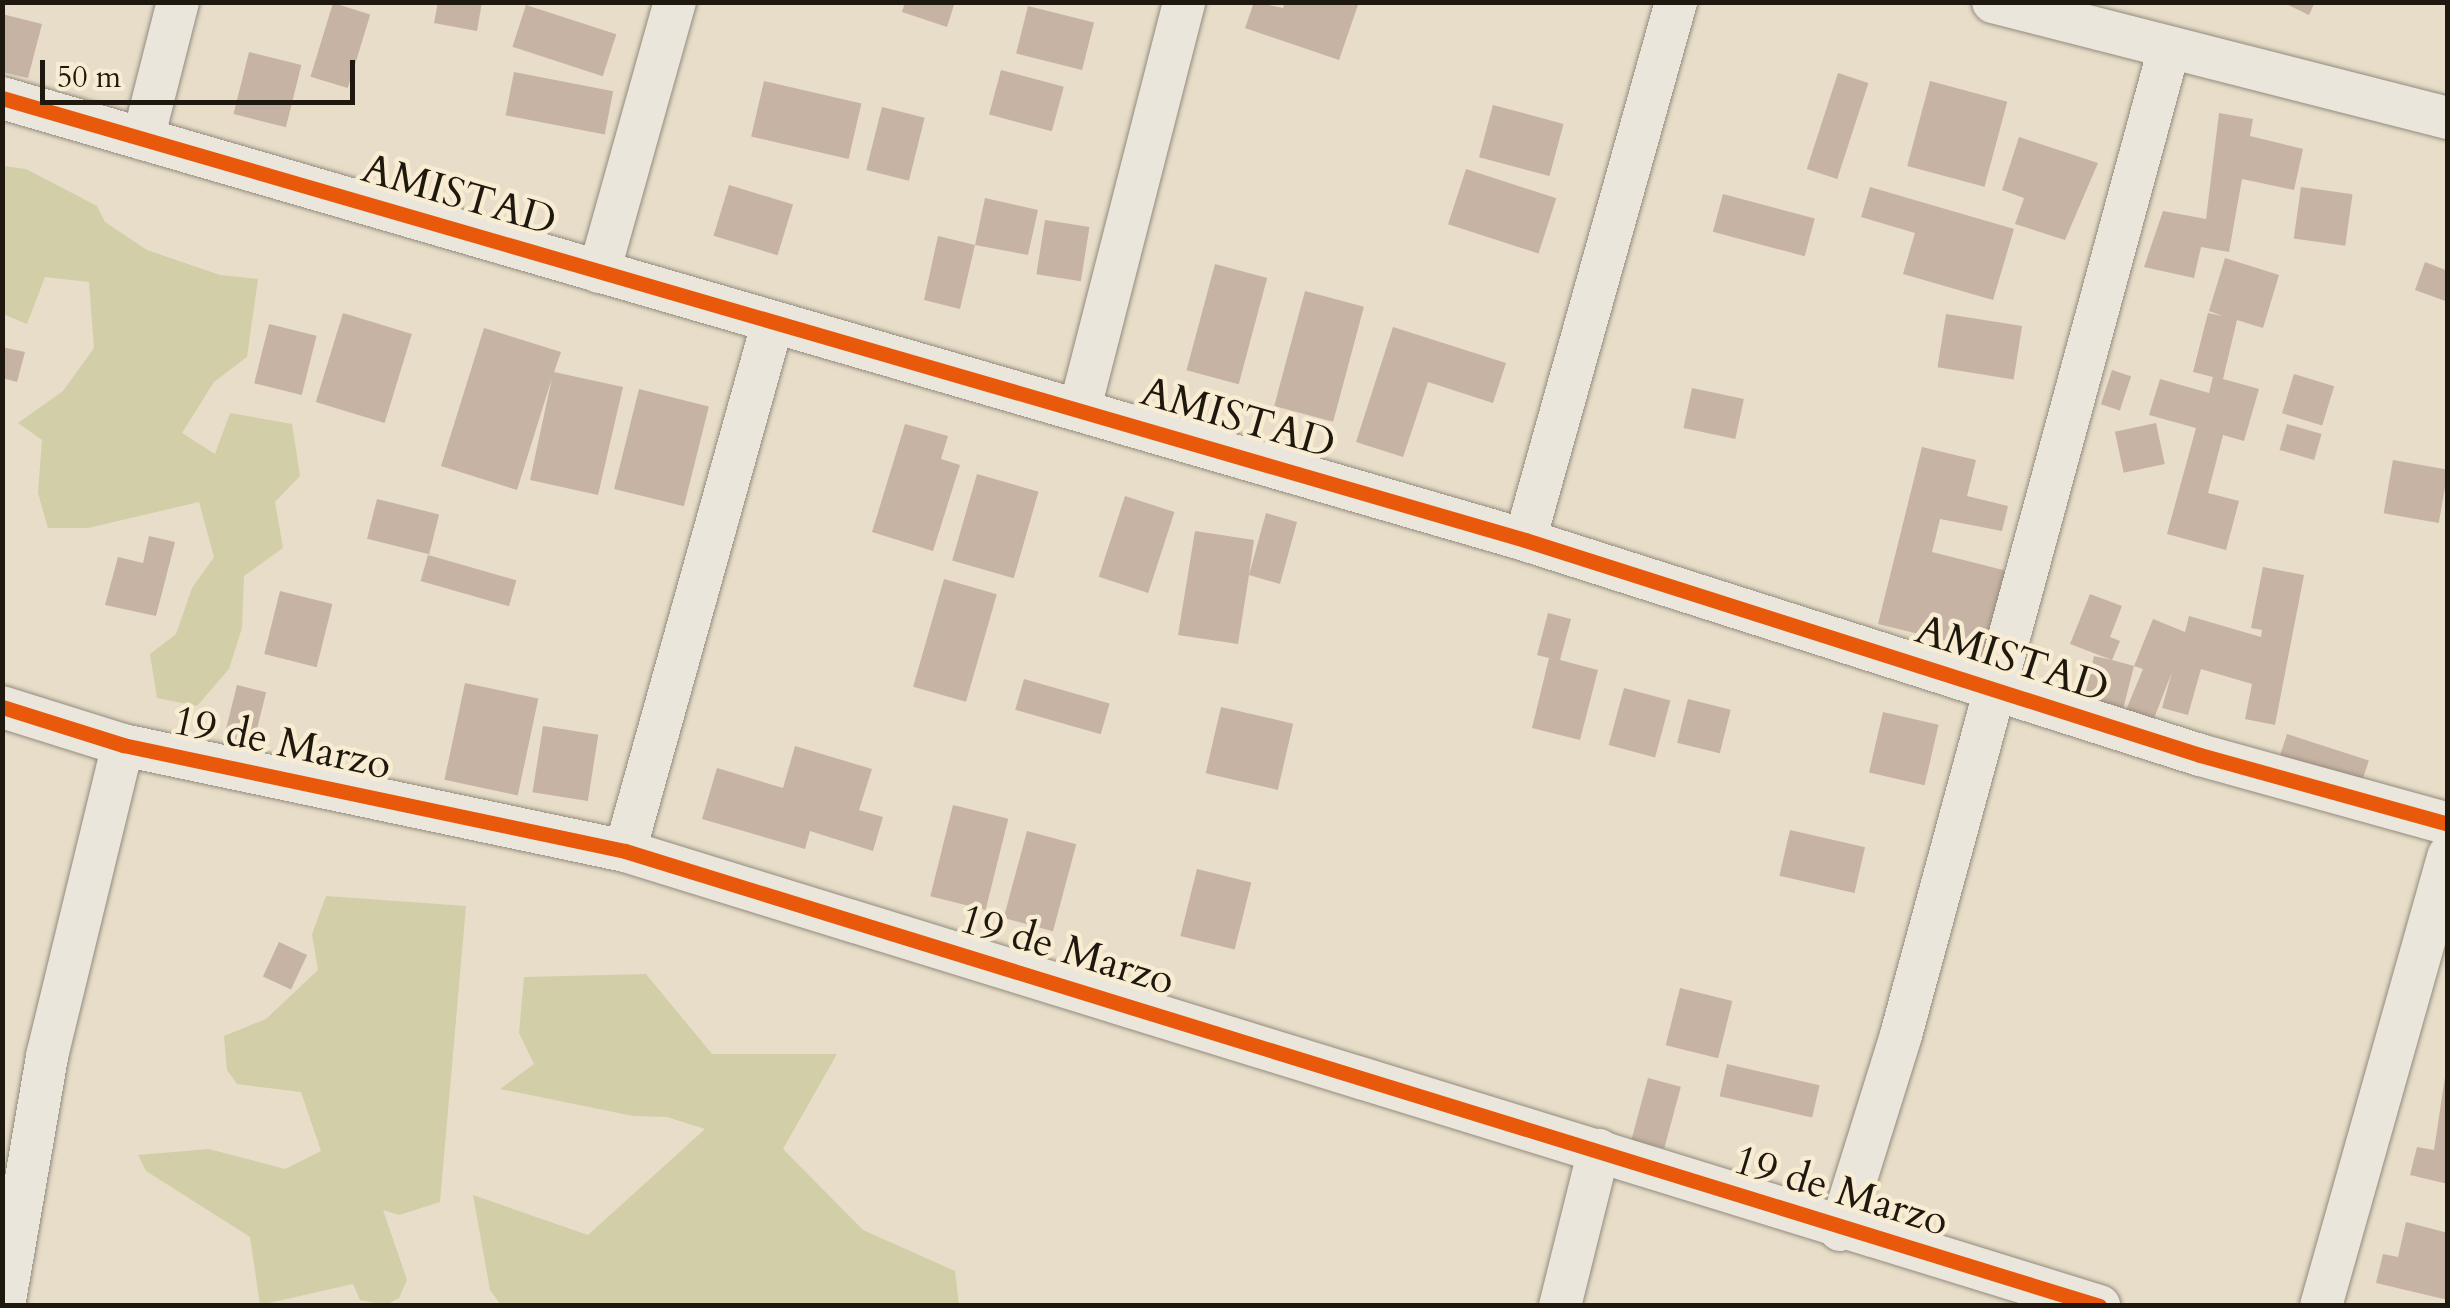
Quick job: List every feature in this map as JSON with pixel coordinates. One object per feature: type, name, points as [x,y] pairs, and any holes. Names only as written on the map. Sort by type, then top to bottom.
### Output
[{"type":"street","points":[[142,138],[178,2]]},
{"type":"street","points":[[599,272],[675,2]]},
{"type":"street","points":[[1080,408],[1184,2]]},
{"type":"street","points":[[1525,540],[1676,2]]},
{"type":"street","points":[[1993,2],[2168,52],[2448,118]]},
{"type":"street","name":"AMISTAD","points":[[1840,1230],[1902,1035],[1992,690],[2168,52]]},
{"type":"street","name":"AMISTAD","points":[[2,98],[772,325],[1080,408],[1525,540],[1992,690],[2448,824]]},
{"type":"street","points":[[625,851],[772,325]]},
{"type":"street","name":"19 de Marzo","points":[[2,707],[122,745],[625,851],[1599,1150],[1840,1230],[2099,1306]]},
{"type":"street","points":[[4,1306],[47,1056],[122,745]]},
{"type":"street","points":[[2321,1306],[2448,856]]},
{"type":"street","points":[[1560,1306],[1599,1150]]},
{"type":"shaded area","points":[[3,166],[26,169],[97,206],[105,222],[147,250],[220,275],[258,279],[247,357],[214,382],[182,433],[215,454],[230,413],[292,424],[300,476],[275,502],[283,548],[244,576],[242,628],[229,669],[197,706],[157,698],[150,654],[176,634],[192,588],[214,557],[199,502],[88,528],[48,528],[38,493],[42,440],[18,423],[63,391],[94,348],[89,282],[45,277],[27,324],[3,314]]},
{"type":"shaded area","points":[[326,896],[466,906],[440,1202],[399,1215],[383,1210],[407,1280],[399,1298],[386,1305],[360,1300],[353,1284],[260,1305],[250,1237],[146,1171],[138,1155],[209,1149],[285,1169],[321,1151],[301,1092],[237,1084],[227,1070],[224,1036],[266,1019],[318,970],[312,934]]},
{"type":"shaded area","points":[[646,974],[712,1054],[837,1054],[783,1149],[863,1230],[955,1271],[959,1305],[501,1305],[490,1290],[473,1195],[588,1235],[705,1129],[667,1117],[633,1116],[500,1089],[534,1064],[519,1033],[524,977]]},
{"type":"building","points":[[438,2],[482,2],[477,31],[434,23]]},
{"type":"building","points":[[905,2],[955,2],[947,27],[902,12]]},
{"type":"building","points":[[1254,2],[1283,8],[1285,2],[1359,2],[1339,60],[1245,28]]},
{"type":"building","points":[[2282,2],[2315,2],[2309,15]]},
{"type":"building","points":[[333,3],[370,14],[348,88],[310,77]]},
{"type":"building","points":[[526,5],[616,34],[603,76],[512,47]]},
{"type":"building","points":[[1028,6],[1094,22],[1082,70],[1016,54]]},
{"type":"building","points":[[2,14],[42,24],[28,78],[2,72]]},
{"type":"building","points":[[249,52],[301,65],[286,127],[234,114]]},
{"type":"building","points":[[1001,70],[1064,87],[1052,131],[989,114]]},
{"type":"building","points":[[514,72],[613,91],[605,134],[506,115]]},
{"type":"building","points":[[1838,73],[1868,83],[1837,179],[1807,169]]},
{"type":"building","points":[[764,81],[861,103],[849,159],[751,137]]},
{"type":"building","points":[[1930,81],[2007,102],[1984,187],[1907,166]]},
{"type":"building","points":[[1493,105],[1564,124],[1550,176],[1479,157]]},
{"type":"building","points":[[882,107],[925,118],[909,181],[866,170]]},
{"type":"building","points":[[2219,113],[2253,119],[2250,136],[2303,149],[2294,190],[2242,179],[2229,252],[2201,247],[2194,278],[2144,267],[2163,211],[2206,219]]},
{"type":"building","points":[[2019,137],[2098,163],[2065,240],[2015,224],[2024,198],[2002,190]]},
{"type":"building","points":[[1466,169],[1556,198],[1538,254],[1448,224]]},
{"type":"building","points":[[729,185],[793,205],[778,255],[714,236]]},
{"type":"building","points":[[1870,187],[2014,229],[1993,300],[1903,274],[1915,233],[1861,217]]},
{"type":"building","points":[[2301,187],[2352,194],[2345,246],[2294,238]]},
{"type":"building","points":[[1723,194],[1815,219],[1805,256],[1713,232]]},
{"type":"building","points":[[985,198],[1038,210],[1028,255],[975,245]]},
{"type":"building","points":[[1045,220],[1089,227],[1081,281],[1036,274]]},
{"type":"building","points":[[938,236],[975,245],[960,309],[924,300]]},
{"type":"building","points":[[2225,258],[2279,275],[2263,328],[2237,320],[2223,379],[2259,389],[2244,441],[2223,435],[2208,493],[2239,501],[2226,550],[2167,534],[2196,428],[2149,415],[2160,379],[2209,393],[2213,377],[2193,372],[2208,313],[2223,316],[2209,311]]},
{"type":"building","points":[[2425,262],[2448,271],[2448,302],[2415,290]]},
{"type":"building","points":[[1215,264],[1267,278],[1239,384],[1187,370]]},
{"type":"building","points":[[1305,291],[1364,307],[1333,422],[1274,406]]},
{"type":"building","points":[[343,313],[412,334],[385,423],[316,402]]},
{"type":"building","points":[[1946,314],[2022,326],[2014,379],[1938,367]]},
{"type":"building","points":[[269,324],[317,336],[302,395],[254,383]]},
{"type":"building","points":[[1393,327],[1506,363],[1493,403],[1428,382],[1403,457],[1356,442]]},
{"type":"building","points":[[484,328],[561,352],[554,372],[623,387],[598,495],[530,480],[552,378],[517,490],[441,466]]},
{"type":"building","points":[[2,347],[25,352],[17,382],[2,378]]},
{"type":"building","points":[[2112,370],[2131,376],[2120,410],[2101,404]]},
{"type":"building","points":[[2294,374],[2334,386],[2322,425],[2282,413]]},
{"type":"building","points":[[1692,388],[1744,399],[1735,439],[1683,428]]},
{"type":"building","points":[[639,389],[709,406],[684,506],[614,489]]},
{"type":"building","points":[[2156,423],[2165,464],[2124,473],[2115,432]]},
{"type":"building","points":[[905,424],[948,436],[941,459],[960,465],[933,551],[872,532]]},
{"type":"building","points":[[2287,424],[2322,434],[2314,460],[2280,450]]},
{"type":"building","points":[[1922,447],[1976,460],[1967,496],[2008,506],[2002,531],[1940,519],[1932,552],[2011,572],[1992,652],[1878,624]]},
{"type":"building","points":[[2393,460],[2448,470],[2439,523],[2384,513]]},
{"type":"building","points":[[977,474],[1039,492],[1014,578],[952,561]]},
{"type":"building","points":[[1125,496],[1174,512],[1148,593],[1099,577]]},
{"type":"building","points":[[377,499],[439,514],[429,554],[367,539]]},
{"type":"building","points":[[1266,513],[1297,522],[1280,584],[1249,575]]},
{"type":"building","points":[[1195,531],[1254,540],[1238,644],[1178,635]]},
{"type":"building","points":[[149,536],[175,542],[156,616],[105,605],[118,557],[143,563]]},
{"type":"building","points":[[428,555],[516,580],[509,606],[421,581]]},
{"type":"building","points":[[2263,567],[2304,575],[2275,725],[2245,719],[2252,684],[2201,669],[2188,715],[2162,708],[2172,672],[2151,726],[2124,715],[2143,669],[2134,666],[2153,619],[2185,632],[2189,616],[2261,637],[2262,630],[2251,628]]},
{"type":"building","points":[[944,579],[997,594],[966,702],[913,687]]},
{"type":"building","points":[[280,591],[332,604],[317,667],[264,654]]},
{"type":"building","points":[[2090,594],[2122,606],[2110,637],[2120,641],[2112,660],[2070,644]]},
{"type":"building","points":[[1548,613],[1571,619],[1560,660],[1598,670],[1580,740],[1532,728],[1549,658],[1537,655]]},
{"type":"building","points":[[2094,656],[2134,666],[2119,725],[2080,716]]},
{"type":"building","points":[[1024,679],[1110,704],[1101,734],[1015,710]]},
{"type":"building","points":[[465,683],[538,699],[518,795],[444,780]]},
{"type":"building","points":[[237,685],[266,692],[250,757],[221,750]]},
{"type":"building","points":[[1624,688],[1670,700],[1655,757],[1609,745]]},
{"type":"building","points":[[1688,699],[1731,710],[1720,753],[1677,743]]},
{"type":"building","points":[[1221,707],[1293,724],[1278,790],[1206,773]]},
{"type":"building","points":[[1883,712],[1939,725],[1925,785],[1869,772]]},
{"type":"building","points":[[543,726],[598,735],[588,801],[533,792]]},
{"type":"building","points":[[2287,734],[2369,761],[2359,790],[2277,763]]},
{"type":"building","points":[[795,746],[872,769],[859,810],[883,817],[873,851],[810,831],[805,849],[702,819],[717,768],[783,788]]},
{"type":"building","points":[[953,805],[1008,819],[986,910],[930,896]]},
{"type":"building","points":[[1790,830],[1865,847],[1854,893],[1779,876]]},
{"type":"building","points":[[1027,831],[1076,844],[1053,931],[1004,918]]},
{"type":"building","points":[[1197,869],[1251,883],[1235,949],[1180,936]]},
{"type":"building","points":[[279,942],[307,955],[291,990],[263,976]]},
{"type":"building","points":[[1680,988],[1732,1001],[1718,1058],[1666,1045]]},
{"type":"building","points":[[1727,1064],[1820,1085],[1812,1118],[1720,1096]]},
{"type":"building","points":[[2446,1070],[2448,1184],[2410,1175],[2417,1147],[2434,1150]]},
{"type":"building","points":[[1648,1078],[1681,1087],[1664,1149],[1631,1140]]},
{"type":"building","points":[[2406,1222],[2448,1233],[2448,1300],[2376,1283],[2383,1254],[2398,1257]]},
{"type":"cycle path","points":[[2,98],[1525,540],[2200,755],[2448,824]]},
{"type":"cycle path","points":[[2,707],[123,745],[625,851],[2099,1306]]}]
